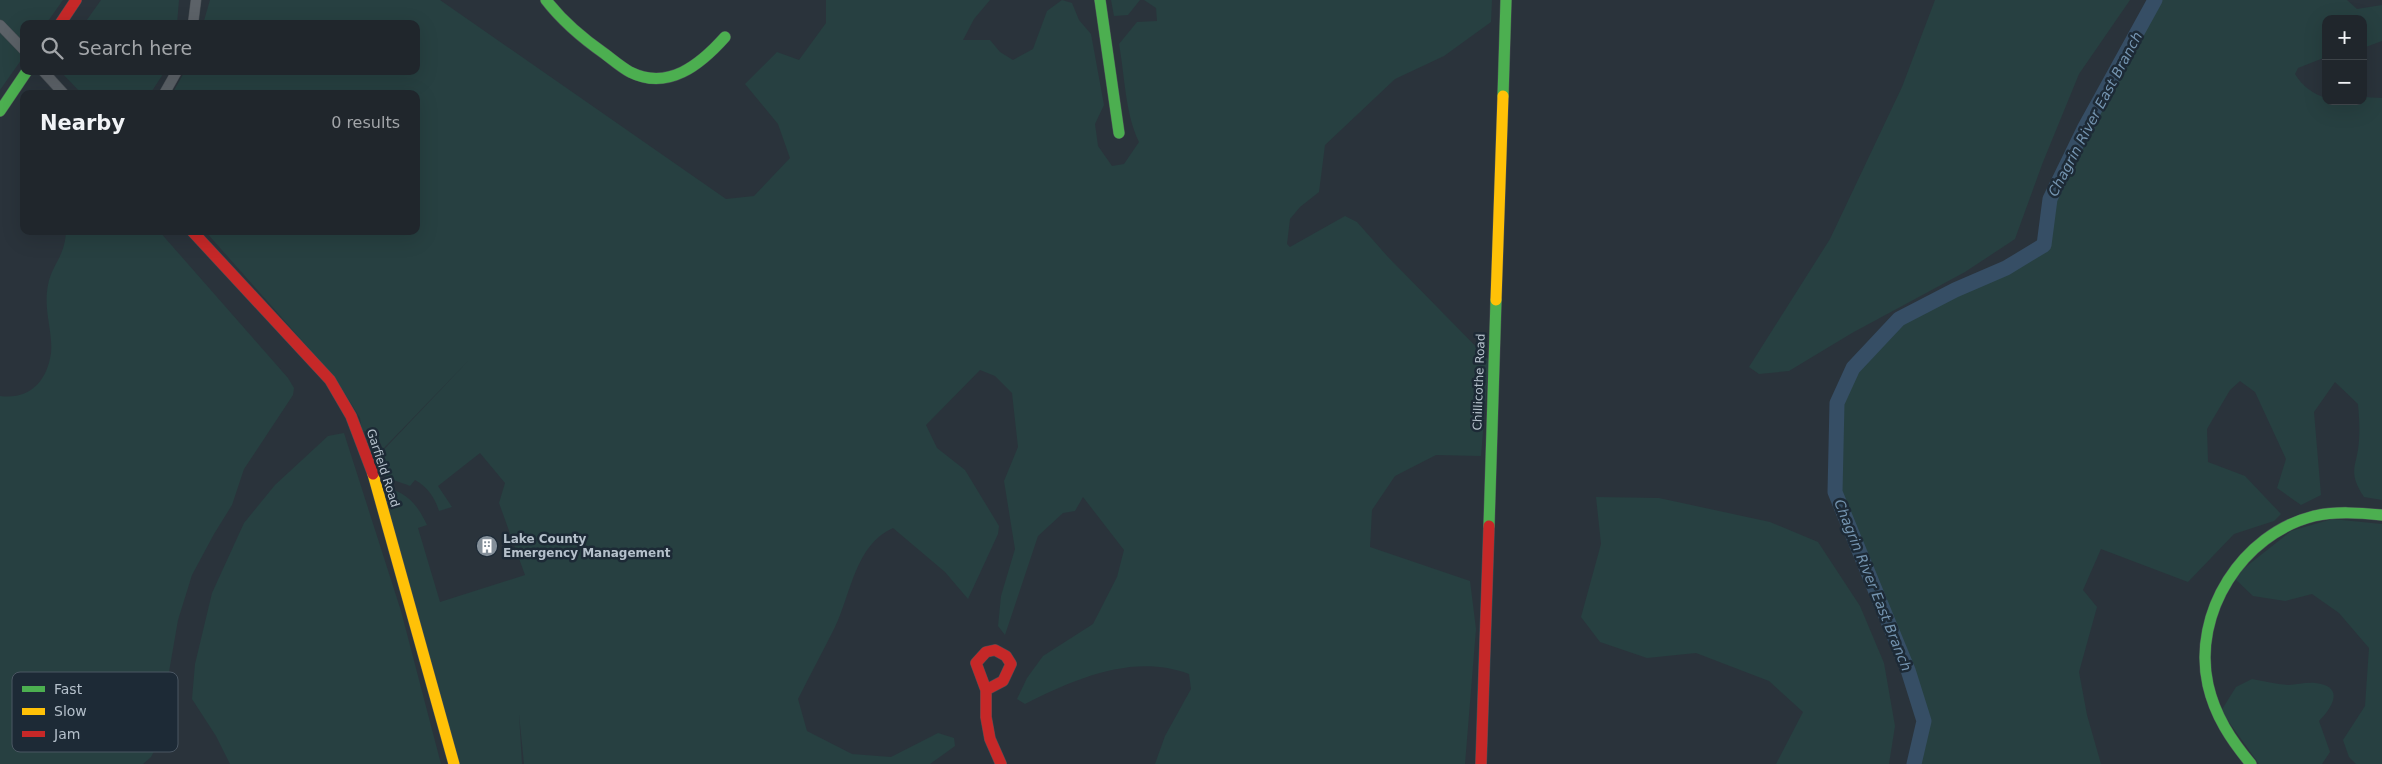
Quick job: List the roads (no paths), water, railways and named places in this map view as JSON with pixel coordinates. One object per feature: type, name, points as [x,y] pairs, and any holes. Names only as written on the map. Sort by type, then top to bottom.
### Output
[{"type":"main road","points":[[63,20],[76,0]]},
{"type":"main road","points":[[546,0],[562,21],[576,34],[628,70],[642,76],[662,78],[687,72],[700,64],[725,37]]},
{"type":"main road","points":[[1100,0],[1119,133]]},
{"type":"main road","name":"Chillicothe Road","points":[[1481,764],[1506,0]]},
{"type":"main road","points":[[0,111],[24,75]]},
{"type":"main road","name":"Garfield Road","points":[[196,235],[330,380],[342,398],[374,479],[454,764]]},
{"type":"main road","points":[[2251,764],[2236,749],[2214,712],[2207,684],[2204,656],[2207,629],[2214,604],[2226,582],[2245,557],[2258,545],[2289,526],[2314,516],[2337,514],[2382,515]]},
{"type":"main road","points":[[986,690],[986,718],[990,739],[1001,764]]},
{"type":"street","points":[[194,20],[196,0]]},
{"type":"street","points":[[0,25],[20,46]]},
{"type":"street","points":[[47,75],[61,90]]},
{"type":"street","points":[[166,90],[175,75]]},
{"type":"waterway","name":"Chagrin River East Branch","points":[[1914,764],[1924,721],[1908,670],[1835,492],[1837,403],[1853,368],[1899,319],[1955,290],[2006,268],[2044,245],[2050,199],[2085,127],[2155,0]]},
{"type":"place","name":"Lake County Emergency Management","points":[[487,546]]}]
